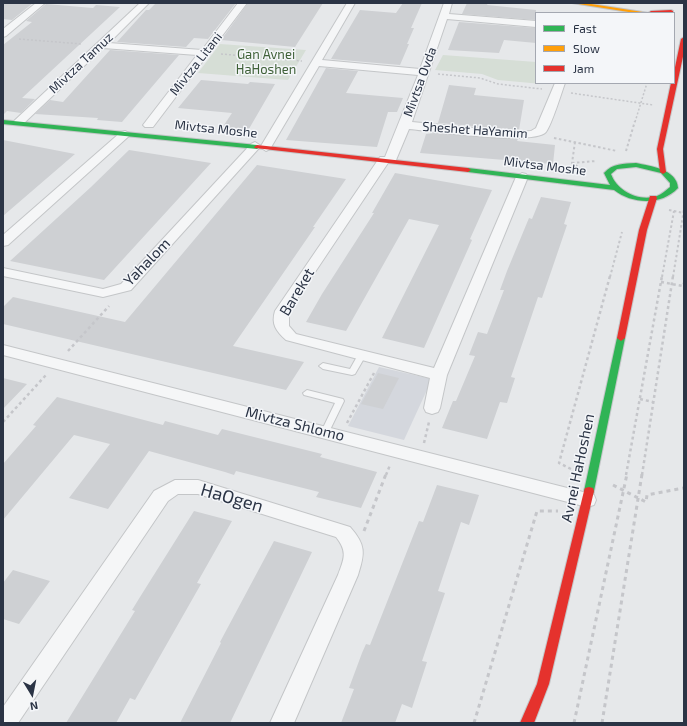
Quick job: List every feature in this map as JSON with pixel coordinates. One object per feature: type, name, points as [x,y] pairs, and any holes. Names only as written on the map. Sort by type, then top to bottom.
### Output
[{"type":"street","points":[[3,34],[41,3]]},
{"type":"street","name":"Mivtza Tamuz","points":[[18,123],[144,3]]},
{"type":"street","name":"Mivtza Litani","points":[[149,125],[243,3]]},
{"type":"street","name":"Yahalom","points":[[3,272],[103,293],[126,287],[261,147],[316,62],[351,3]]},
{"type":"street","name":"Mivtsa Ovda","points":[[387,160],[405,125],[448,3]]},
{"type":"street","points":[[574,3],[639,12]]},
{"type":"street","points":[[444,16],[535,24]]},
{"type":"street","points":[[675,72],[684,39]]},
{"type":"street","points":[[100,45],[204,53]]},
{"type":"street","points":[[316,62],[424,72]]},
{"type":"street","name":"Sheshet HaYamim","points":[[405,125],[516,135],[534,134],[541,130],[560,84]]},
{"type":"street","points":[[636,165],[653,154],[672,84]]},
{"type":"street","name":"Mivtsa Moshe","points":[[4,122],[387,160],[613,188]]},
{"type":"street","points":[[3,242],[125,134]]},
{"type":"street","points":[[607,173],[607,183],[624,194],[653,198],[662,196],[674,188],[674,182],[663,172],[653,154]]},
{"type":"street","name":"Bareket","points":[[387,160],[282,311],[279,321],[283,329],[291,337],[439,374]]},
{"type":"street","name":"Mivtsa Moshe","points":[[427,165],[573,173]]},
{"type":"street","points":[[636,165],[663,172]]},
{"type":"street","name":"Mivtsa Moshe","points":[[595,174],[607,173],[619,166],[636,165]]},
{"type":"street","points":[[432,408],[439,374],[522,177]]},
{"type":"street","points":[[624,194],[635,212],[643,230]]},
{"type":"street","name":"Avnei HaHoshen","points":[[528,723],[532,709],[543,684],[586,506],[643,230],[653,198]]},
{"type":"street","name":"Mivtza Shlomo","points":[[3,350],[396,450],[586,506]]},
{"type":"street","name":"HaOgen","points":[[5,723],[161,496],[175,487],[198,487],[343,532],[352,542],[356,554]]},
{"type":"street","points":[[282,723],[356,554]]},
{"type":"lane","points":[[323,366],[352,372],[362,355]]},
{"type":"lane","points":[[307,393],[340,401],[332,434]]},
{"type":"path","points":[[18,39],[100,45]]},
{"type":"path","points":[[204,53],[316,62]]},
{"type":"path","points":[[626,153],[647,84]]},
{"type":"path","points":[[534,134],[626,153],[653,154]]},
{"type":"path","points":[[572,163],[601,161]]},
{"type":"path","points":[[602,723],[684,209]]},
{"type":"path","points":[[574,723],[624,488],[674,211]]},
{"type":"path","points":[[661,282],[683,284]]},
{"type":"path","points":[[3,422],[126,287]]},
{"type":"path","points":[[332,434],[381,360]]},
{"type":"path","points":[[640,399],[653,402]]},
{"type":"path","points":[[421,457],[432,408]]},
{"type":"path","points":[[356,554],[396,450]]},
{"type":"path","points":[[638,500],[646,502],[647,495],[684,488]]},
{"type":"path","points":[[474,723],[537,511],[586,506]]},
{"type":"shaded area","points":[[379,367],[432,379],[404,440],[348,426]]},
{"type":"green space","name":"Gan Avnei HaHoshen","points":[[220,44],[306,50],[288,80],[198,73]]},
{"type":"green space","points":[[443,55],[535,62],[535,83],[498,80],[482,74],[435,70]]},
{"type":"building","points":[[3,3],[33,3],[12,20],[3,19]]},
{"type":"building","points":[[156,3],[236,3],[208,39],[194,38],[186,47],[117,42],[146,10],[149,10]]},
{"type":"building","points":[[248,3],[323,3],[295,47],[221,40]]},
{"type":"building","points":[[403,3],[422,3],[411,28],[414,28],[400,65],[331,59],[360,10],[396,13]]},
{"type":"building","points":[[467,3],[488,3],[487,5],[536,10],[535,20],[462,14]]},
{"type":"building","points":[[46,4],[93,8],[96,5],[120,7],[22,98],[35,99],[21,113],[7,111],[3,115],[3,45],[32,22],[26,21]]},
{"type":"building","points":[[459,22],[535,28],[535,43],[504,40],[499,53],[448,50]]},
{"type":"building","points":[[110,50],[179,55],[122,122],[97,120],[98,118],[35,114],[50,100],[63,102]]},
{"type":"building","points":[[326,68],[358,71],[346,93],[403,98],[397,112],[388,112],[377,147],[286,140]]},
{"type":"building","points":[[201,80],[248,84],[250,82],[275,84],[246,134],[220,131],[232,113],[178,108]]},
{"type":"building","points":[[449,85],[476,88],[474,95],[524,100],[519,130],[438,123]]},
{"type":"building","points":[[434,133],[518,139],[517,141],[555,145],[553,164],[420,153],[426,134]]},
{"type":"building","points":[[3,140],[75,154],[3,216]]},
{"type":"building","points":[[129,150],[211,163],[104,280],[10,261],[91,187]]},
{"type":"building","points":[[257,165],[346,179],[313,227],[315,227],[233,346],[304,362],[286,390],[3,324],[3,307],[13,297],[125,322]]},
{"type":"building","points":[[395,173],[492,190],[470,239],[472,240],[424,348],[382,338],[439,225],[409,219],[346,331],[306,322],[322,294],[374,213],[372,213]]},
{"type":"building","points":[[541,197],[571,202],[564,224],[567,225],[553,266],[542,298],[538,297],[511,377],[515,378],[507,403],[500,402],[487,439],[442,428],[453,401],[456,401],[475,356],[469,355],[478,332],[487,334],[504,290],[500,290],[507,271],[529,218],[532,219]]},
{"type":"building","points":[[378,373],[399,378],[383,409],[361,404]]},
{"type":"building","points":[[3,378],[27,384],[3,409]]},
{"type":"building","points":[[57,397],[163,425],[165,421],[218,435],[222,429],[322,454],[320,457],[377,472],[361,508],[316,497],[319,492],[236,471],[234,475],[149,451],[108,509],[69,498],[110,444],[74,435],[3,520],[3,464],[36,426],[33,425]]},
{"type":"building","points":[[437,485],[479,495],[469,525],[461,522],[438,591],[445,593],[422,661],[427,662],[412,708],[402,704],[395,723],[341,723],[354,689],[349,688],[362,653],[366,644],[370,645],[419,521],[423,522]]},
{"type":"building","points":[[194,511],[232,521],[197,583],[201,584],[135,700],[130,698],[116,723],[66,723],[135,611],[132,610]]},
{"type":"building","points":[[274,541],[312,552],[230,723],[180,723],[221,643],[220,642]]},
{"type":"building","points":[[13,570],[50,581],[19,624],[3,619],[3,583]]},
{"type":"traffic: fast","points":[[3,122],[257,147]]},
{"type":"traffic: fast","points":[[636,165],[663,172],[674,183],[674,188],[661,197],[645,199],[628,196],[614,187],[609,180],[607,173],[615,167],[636,165]]},
{"type":"traffic: fast","points":[[468,170],[613,188]]},
{"type":"traffic: fast","points":[[589,491],[621,338]]},
{"type":"traffic: slow","points":[[574,3],[639,12]]},
{"type":"traffic: jam","points":[[675,80],[684,39]]},
{"type":"traffic: jam","points":[[663,172],[660,149],[674,84]]},
{"type":"traffic: jam","points":[[257,147],[468,170]]},
{"type":"traffic: jam","points":[[621,338],[643,230],[653,198]]},
{"type":"traffic: jam","points":[[527,723],[543,684],[589,491]]}]
